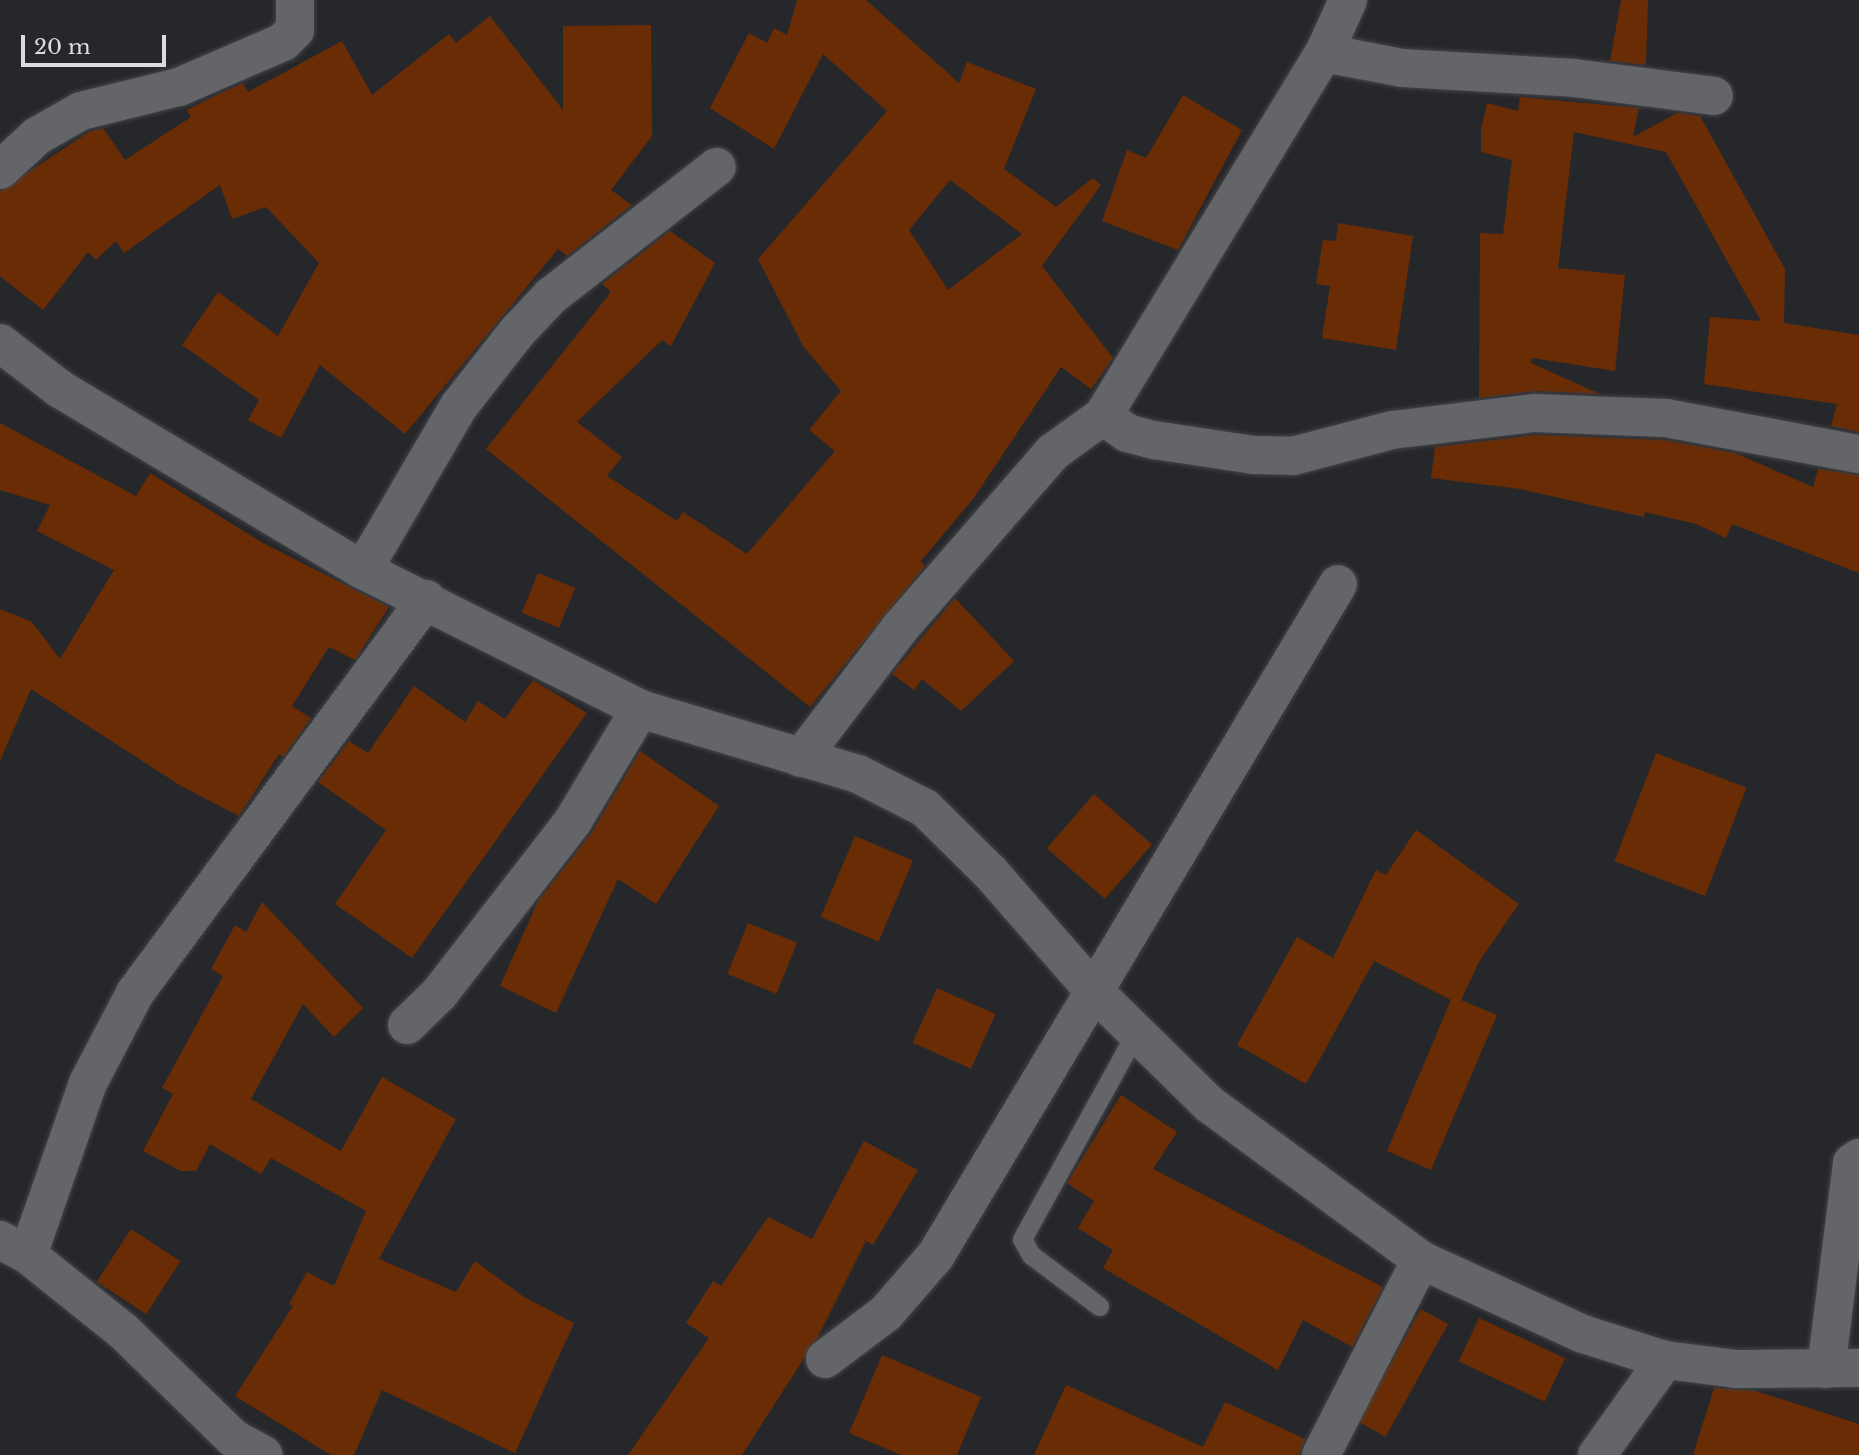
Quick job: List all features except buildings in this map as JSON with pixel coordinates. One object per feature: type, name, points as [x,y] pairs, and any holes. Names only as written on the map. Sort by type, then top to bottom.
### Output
[{"type":"street","points":[[0,170],[37,136],[81,111],[179,87],[283,42],[295,30],[295,0]]},
{"type":"street","points":[[801,758],[900,628],[1053,452],[1103,416],[1324,53],[1348,0]]},
{"type":"street","points":[[1324,53],[1402,68],[1574,78],[1714,96]]},
{"type":"street","points":[[363,570],[459,406],[517,332],[551,296],[717,167]]},
{"type":"street","points":[[0,343],[60,389],[363,570],[427,599],[640,709],[885,783],[925,808],[990,872],[1092,989],[1209,1104],[1421,1260],[1572,1329],[1665,1360],[1736,1369],[1843,1369],[1852,1163],[1859,1158]]},
{"type":"street","points":[[1103,416],[1127,433],[1154,440],[1254,455],[1293,456],[1392,430],[1535,413],[1666,418],[1859,454]]},
{"type":"street","points":[[825,1359],[886,1313],[936,1255],[1092,989],[1338,584]]},
{"type":"street","points":[[241,1449],[123,1331],[14,1247],[88,1083],[135,993],[427,599]]},
{"type":"street","points":[[407,1025],[439,994],[573,821],[640,709]]},
{"type":"street","points":[[1321,1455],[1421,1260]]},
{"type":"street","points":[[1597,1455],[1665,1360]]},
{"type":"lane","points":[[1099,1306],[1031,1255],[1022,1239],[1137,1031]]}]
